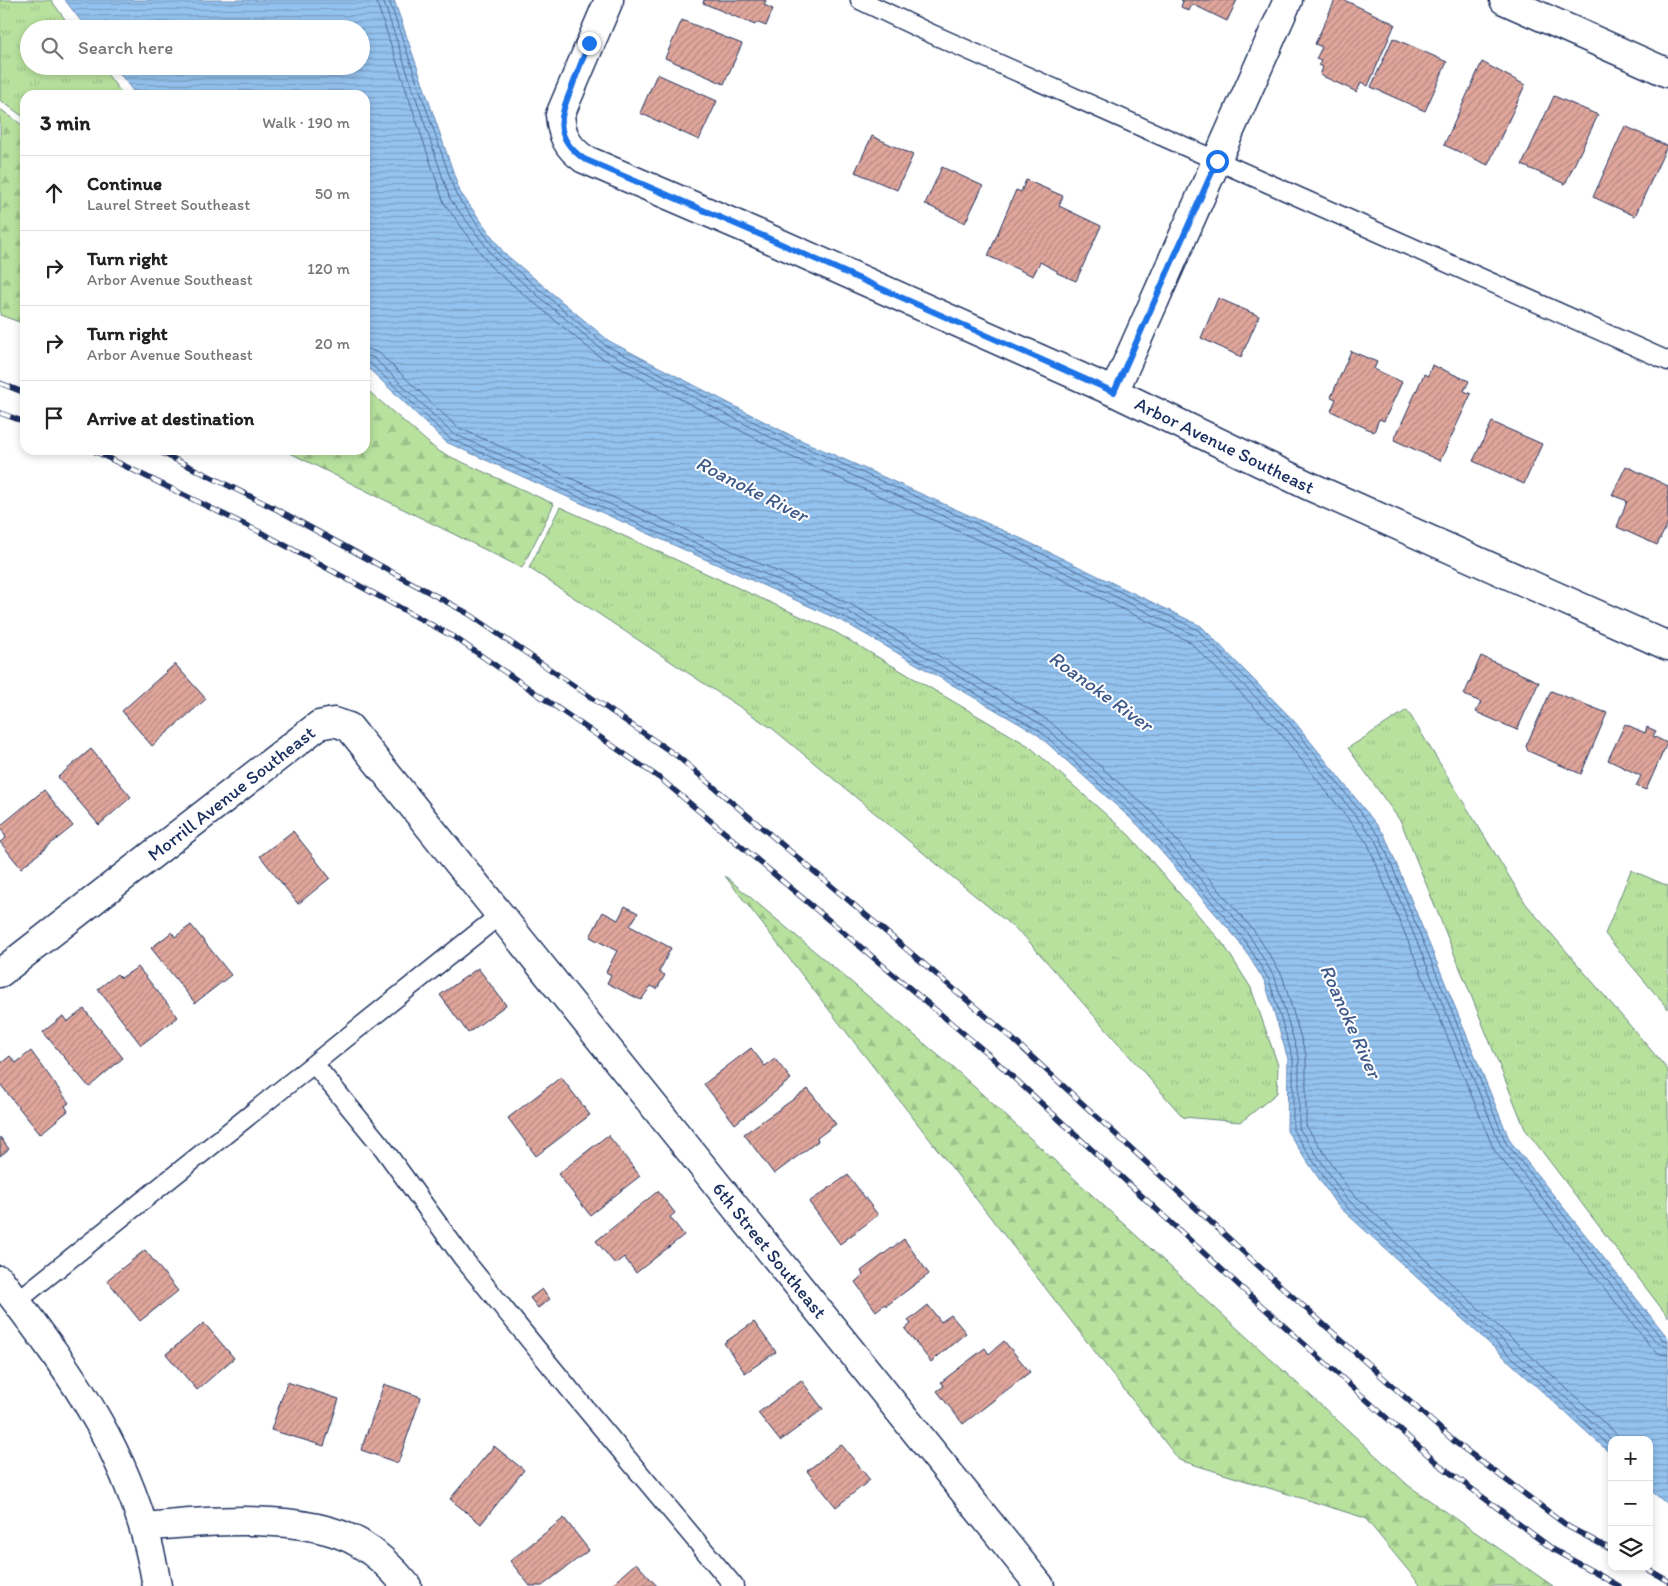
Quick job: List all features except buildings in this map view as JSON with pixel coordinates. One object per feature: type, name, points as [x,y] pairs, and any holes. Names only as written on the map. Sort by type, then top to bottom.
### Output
[{"type":"street","name":"Arbor Avenue Southeast","points":[[609,0],[560,115],[562,134],[572,150],[584,159],[770,239],[1114,392],[1307,485],[1668,646]]},
{"type":"street","points":[[1114,392],[1288,0]]},
{"type":"street","points":[[1504,0],[1668,72]]},
{"type":"street","name":"Morrill Avenue Southeast","points":[[0,973],[319,725],[334,722],[349,727],[500,914]]},
{"type":"street","name":"6th Street Southeast","points":[[500,914],[1040,1586]]},
{"type":"street","points":[[0,1280],[78,1386],[102,1426],[129,1482],[144,1527],[157,1586]]},
{"type":"street","points":[[144,1527],[202,1521],[266,1522],[324,1530],[358,1542],[388,1563],[408,1586]]},
{"type":"lane","points":[[860,0],[1217,161],[1668,360]]},
{"type":"lane","points":[[16,1302],[500,914]]},
{"type":"lane","points":[[314,1064],[383,1148],[462,1257],[734,1586]]},
{"type":"green space","points":[[0,0],[51,0],[65,20],[20,20],[20,75],[108,75],[119,90],[20,90],[20,114],[0,100]]},
{"type":"green space","points":[[0,109],[20,123],[20,322],[0,315]]},
{"type":"green space","points":[[370,392],[438,451],[554,504],[522,568],[294,455],[370,455]]},
{"type":"green space","points":[[560,507],[835,632],[1029,746],[1129,835],[1224,945],[1251,988],[1278,1065],[1277,1093],[1241,1122],[1183,1117],[1024,936],[773,729],[529,568]]},
{"type":"green space","points":[[1407,710],[1526,904],[1668,1070],[1668,1317],[1525,1129],[1401,822],[1348,748]]},
{"type":"green space","points":[[1631,870],[1668,886],[1668,1009],[1605,934]]},
{"type":"green space","points":[[725,876],[957,1071],[1409,1486],[1553,1586],[1421,1586],[1365,1518],[1179,1460]]},
{"type":"water","name":"Roanoke River","points":[[65,0],[394,0],[460,192],[504,253],[609,341],[794,437],[1022,539],[1201,626],[1294,721],[1384,834],[1510,1141],[1668,1338],[1668,1505],[1653,1492],[1653,1436],[1608,1436],[1608,1451],[1336,1204],[1287,1131],[1288,1059],[1265,982],[1239,941],[1139,826],[1037,734],[844,622],[446,442],[370,370],[370,90],[132,90],[121,75],[370,75],[370,20],[80,20]]},
{"type":"railway","points":[[0,383],[20,391]]},
{"type":"railway","points":[[0,413],[20,420]]},
{"type":"railway","points":[[102,455],[266,535],[454,637],[661,779],[988,1054],[1244,1290],[1437,1463],[1554,1550],[1619,1586]]},
{"type":"railway","points":[[166,455],[278,510],[469,614],[677,756],[1006,1033],[1263,1270],[1455,1442],[1569,1527],[1608,1548]]},
{"type":"railway","points":[[1651,1571],[1668,1581]]},
{"type":"route","points":[[589,43],[560,115],[562,134],[572,150],[584,159],[761,235],[1114,392],[1217,161]]}]
